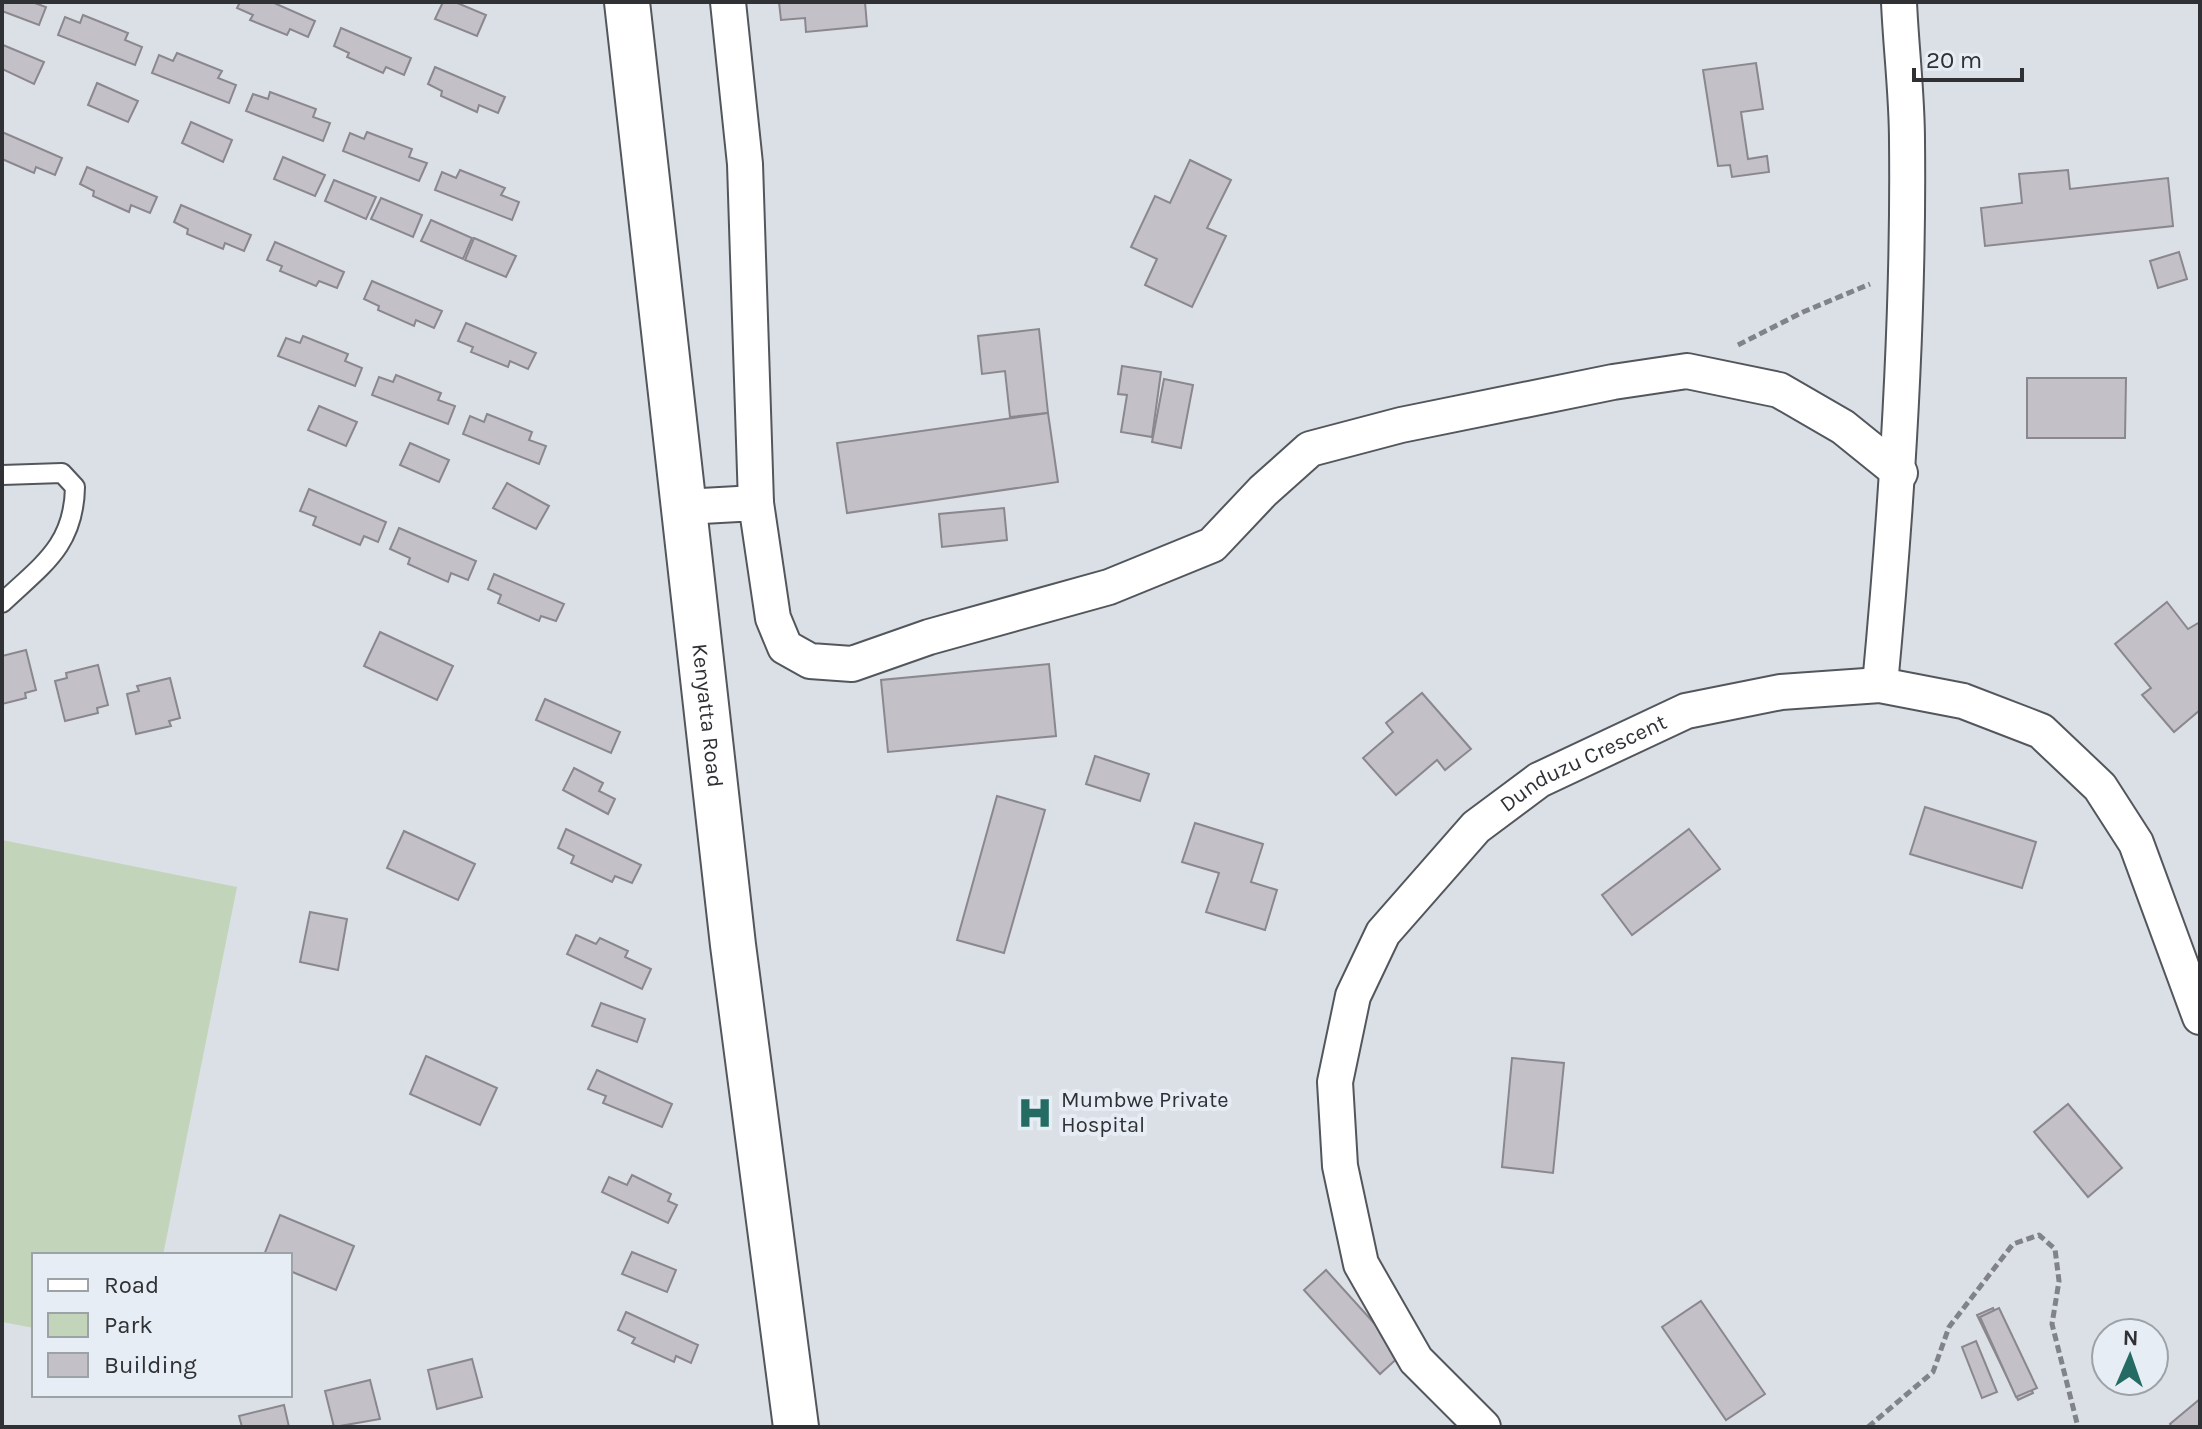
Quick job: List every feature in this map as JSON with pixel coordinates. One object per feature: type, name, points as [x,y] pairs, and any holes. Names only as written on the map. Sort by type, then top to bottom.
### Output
[{"type":"street","name":"Kenyatta Road","points":[[627,2],[733,945],[796,1427]]},
{"type":"street","points":[[728,2],[745,164],[756,503],[773,618],[785,647],[810,661],[852,664],[929,637],[1109,587],[1212,545],[1263,491],[1310,449],[1401,425],[1613,382],[1687,371],[1779,390],[1843,427],[1900,473]]},
{"type":"street","points":[[1880,685],[1900,473],[1907,137],[1899,2]]},
{"type":"street","points":[[684,507],[756,503]]},
{"type":"street","name":"Dunduzu Crescent","points":[[1483,1427],[1416,1360],[1361,1264],[1340,1166],[1335,1082],[1353,996],[1383,933],[1476,827],[1539,780],[1686,711],[1781,692],[1880,685],[1963,701],[2041,731],[2100,787],[2136,843],[2200,1017]]},
{"type":"lane","points":[[2,475],[62,473],[75,487],[75,511],[69,532],[51,559],[2,603]]},
{"type":"path","points":[[1687,371],[1803,312],[1868,287],[1876,276]]},
{"type":"path","points":[[1868,1427],[1933,1372],[1949,1327],[2013,1244],[2039,1235],[2055,1249],[2059,1281],[2052,1324],[2078,1427]]},
{"type":"green space","points":[[2,840],[237,887],[163,1253],[32,1253],[32,1328],[2,1322]]},
{"type":"building","points":[[2,2],[32,2],[46,7],[39,25],[2,11]]},
{"type":"building","points":[[240,2],[272,2],[315,21],[308,37],[290,29],[287,35],[250,20],[253,15],[237,8]]},
{"type":"building","points":[[443,2],[455,2],[486,15],[477,36],[435,19]]},
{"type":"building","points":[[779,2],[865,2],[867,26],[806,32],[805,18],[781,20]]},
{"type":"building","points":[[83,15],[128,33],[125,40],[142,47],[135,65],[58,35],[65,17],[80,23]]},
{"type":"building","points":[[341,28],[411,58],[404,75],[386,67],[383,73],[347,57],[349,53],[334,46]]},
{"type":"building","points":[[3,45],[44,62],[34,84],[2,69]]},
{"type":"building","points":[[177,53],[222,71],[218,78],[236,85],[229,103],[152,73],[159,55],[173,61]]},
{"type":"building","points":[[1756,63],[1763,109],[1741,112],[1748,159],[1767,156],[1769,172],[1732,177],[1730,165],[1718,166],[1703,70]]},
{"type":"building","points":[[435,67],[505,97],[498,113],[479,105],[477,112],[441,96],[442,91],[428,84]]},
{"type":"building","points":[[97,83],[138,101],[128,122],[88,105]]},
{"type":"building","points":[[270,92],[316,109],[313,117],[330,123],[323,141],[246,111],[253,94],[268,99]]},
{"type":"building","points":[[191,122],[232,140],[223,162],[182,143]]},
{"type":"building","points":[[2,132],[62,158],[55,175],[36,167],[34,173],[2,159]]},
{"type":"building","points":[[367,132],[412,149],[409,157],[427,163],[419,181],[343,151],[350,133],[364,139]]},
{"type":"building","points":[[283,157],[325,175],[315,196],[274,179]]},
{"type":"building","points":[[1190,160],[1231,180],[1207,228],[1226,236],[1192,307],[1145,285],[1157,259],[1131,247],[1155,196],[1170,203]]},
{"type":"building","points":[[87,167],[157,197],[150,213],[131,205],[129,212],[93,196],[94,191],[80,184]]},
{"type":"building","points":[[460,170],[505,188],[501,195],[519,202],[512,220],[435,190],[442,172],[456,178]]},
{"type":"building","points":[[2068,170],[2070,189],[2168,178],[2173,226],[1985,246],[1981,208],[2022,203],[2019,174]]},
{"type":"building","points":[[334,180],[376,197],[366,219],[325,201]]},
{"type":"building","points":[[381,198],[422,215],[413,237],[371,219]]},
{"type":"building","points":[[181,205],[251,235],[244,251],[225,243],[223,249],[187,234],[188,229],[174,222]]},
{"type":"building","points":[[431,220],[472,238],[463,259],[421,241]]},
{"type":"building","points":[[474,238],[516,256],[506,277],[465,260]]},
{"type":"building","points":[[275,242],[344,272],[337,288],[319,281],[316,286],[280,271],[282,266],[267,260]]},
{"type":"building","points":[[2179,252],[2187,279],[2158,288],[2150,261]]},
{"type":"building","points":[[372,281],[442,311],[434,328],[416,320],[414,326],[378,310],[379,306],[364,299]]},
{"type":"building","points":[[466,323],[536,353],[528,369],[510,361],[508,367],[471,352],[473,347],[458,341]]},
{"type":"building","points":[[1039,329],[1048,413],[1010,417],[1005,371],[982,374],[978,336]]},
{"type":"building","points":[[303,336],[348,354],[345,361],[362,368],[355,386],[278,356],[286,338],[300,343]]},
{"type":"building","points":[[1122,366],[1161,372],[1152,437],[1121,432],[1127,395],[1118,394]]},
{"type":"building","points":[[396,375],[441,393],[438,400],[455,406],[448,424],[372,395],[379,377],[393,382]]},
{"type":"building","points":[[2027,378],[2126,378],[2125,438],[2027,438]]},
{"type":"building","points":[[1164,379],[1193,385],[1181,448],[1152,442]]},
{"type":"building","points":[[319,406],[357,422],[346,446],[308,430]]},
{"type":"building","points":[[1048,413],[1058,482],[847,513],[837,443]]},
{"type":"building","points":[[487,414],[532,432],[529,440],[546,446],[539,464],[463,434],[470,416],[484,422]]},
{"type":"building","points":[[410,443],[449,460],[439,482],[400,465]]},
{"type":"building","points":[[507,483],[549,506],[536,529],[493,508]]},
{"type":"building","points":[[309,489],[386,522],[378,542],[364,536],[360,545],[313,525],[316,517],[300,511]]},
{"type":"building","points":[[1004,508],[1007,540],[942,547],[939,514]]},
{"type":"building","points":[[399,528],[476,561],[468,580],[451,573],[448,582],[408,564],[410,558],[390,549]]},
{"type":"building","points":[[494,574],[564,604],[556,621],[541,616],[539,621],[498,603],[501,595],[488,589]]},
{"type":"building","points":[[2167,602],[2188,629],[2200,622],[2200,710],[2174,732],[2142,695],[2151,688],[2115,644]]},
{"type":"building","points":[[380,632],[453,666],[437,700],[364,666]]},
{"type":"building","points":[[26,650],[36,690],[25,693],[26,698],[2,704],[2,656]]},
{"type":"building","points":[[1049,664],[1056,736],[888,752],[881,680]]},
{"type":"building","points":[[98,665],[108,705],[97,708],[98,713],[65,721],[55,681],[67,678],[66,673]]},
{"type":"building","points":[[170,678],[180,718],[169,721],[171,726],[136,734],[127,694],[139,691],[137,686]]},
{"type":"building","points":[[1422,693],[1471,749],[1445,770],[1437,760],[1396,795],[1363,758],[1393,732],[1386,723]]},
{"type":"building","points":[[545,699],[620,732],[611,753],[536,720]]},
{"type":"building","points":[[1095,756],[1149,774],[1140,801],[1086,784]]},
{"type":"building","points":[[574,768],[603,783],[599,791],[615,799],[608,814],[563,790]]},
{"type":"building","points":[[997,796],[1045,810],[1004,953],[957,940]]},
{"type":"building","points":[[1925,807],[2036,842],[2022,888],[1910,854]]},
{"type":"building","points":[[1195,823],[1263,844],[1251,882],[1277,890],[1265,930],[1206,912],[1219,873],[1182,862]]},
{"type":"building","points":[[566,829],[641,865],[632,883],[615,876],[612,882],[571,863],[574,856],[558,848]]},
{"type":"building","points":[[1689,829],[1720,869],[1632,935],[1602,895]]},
{"type":"building","points":[[404,831],[475,864],[458,900],[387,868]]},
{"type":"building","points":[[310,912],[347,919],[338,970],[300,962]]},
{"type":"building","points":[[576,935],[596,944],[600,938],[628,951],[625,957],[651,969],[642,989],[567,954]]},
{"type":"building","points":[[601,1003],[645,1019],[637,1042],[592,1026]]},
{"type":"building","points":[[426,1056],[497,1088],[480,1125],[410,1094]]},
{"type":"building","points":[[1512,1058],[1564,1063],[1553,1173],[1502,1167]]},
{"type":"building","points":[[597,1070],[672,1104],[662,1127],[603,1103],[606,1096],[588,1089]]},
{"type":"building","points":[[2068,1104],[2122,1168],[2088,1197],[2034,1132]]},
{"type":"building","points":[[632,1175],[671,1194],[668,1201],[677,1205],[668,1223],[602,1192],[609,1177],[627,1185]]},
{"type":"building","points":[[280,1215],[354,1246],[336,1290],[292,1272],[292,1253],[265,1253]]},
{"type":"building","points":[[632,1252],[676,1270],[667,1292],[622,1274]]},
{"type":"building","points":[[1326,1270],[1402,1354],[1380,1374],[1304,1290]]},
{"type":"building","points":[[1701,1301],[1765,1394],[1726,1420],[1662,1327]]},
{"type":"building","points":[[1993,1308],[2033,1393],[2018,1400],[1977,1315]]},
{"type":"building","points":[[1999,1308],[2037,1388],[2016,1397],[1980,1317]]},
{"type":"building","points":[[626,1312],[698,1345],[691,1363],[676,1356],[674,1362],[632,1343],[635,1338],[618,1330]]},
{"type":"building","points":[[1976,1341],[1997,1392],[1982,1398],[1962,1347]]},
{"type":"building","points":[[472,1359],[482,1397],[437,1409],[428,1370]]},
{"type":"building","points":[[370,1380],[380,1419],[334,1427],[325,1391]]},
{"type":"building","points":[[2200,1399],[2200,1427],[2172,1427],[2170,1424]]},
{"type":"building","points":[[284,1405],[289,1427],[242,1427],[239,1416]]},
{"type":"place","name":"Mumbwe Private Hospital","points":[[1035,1113]]}]
